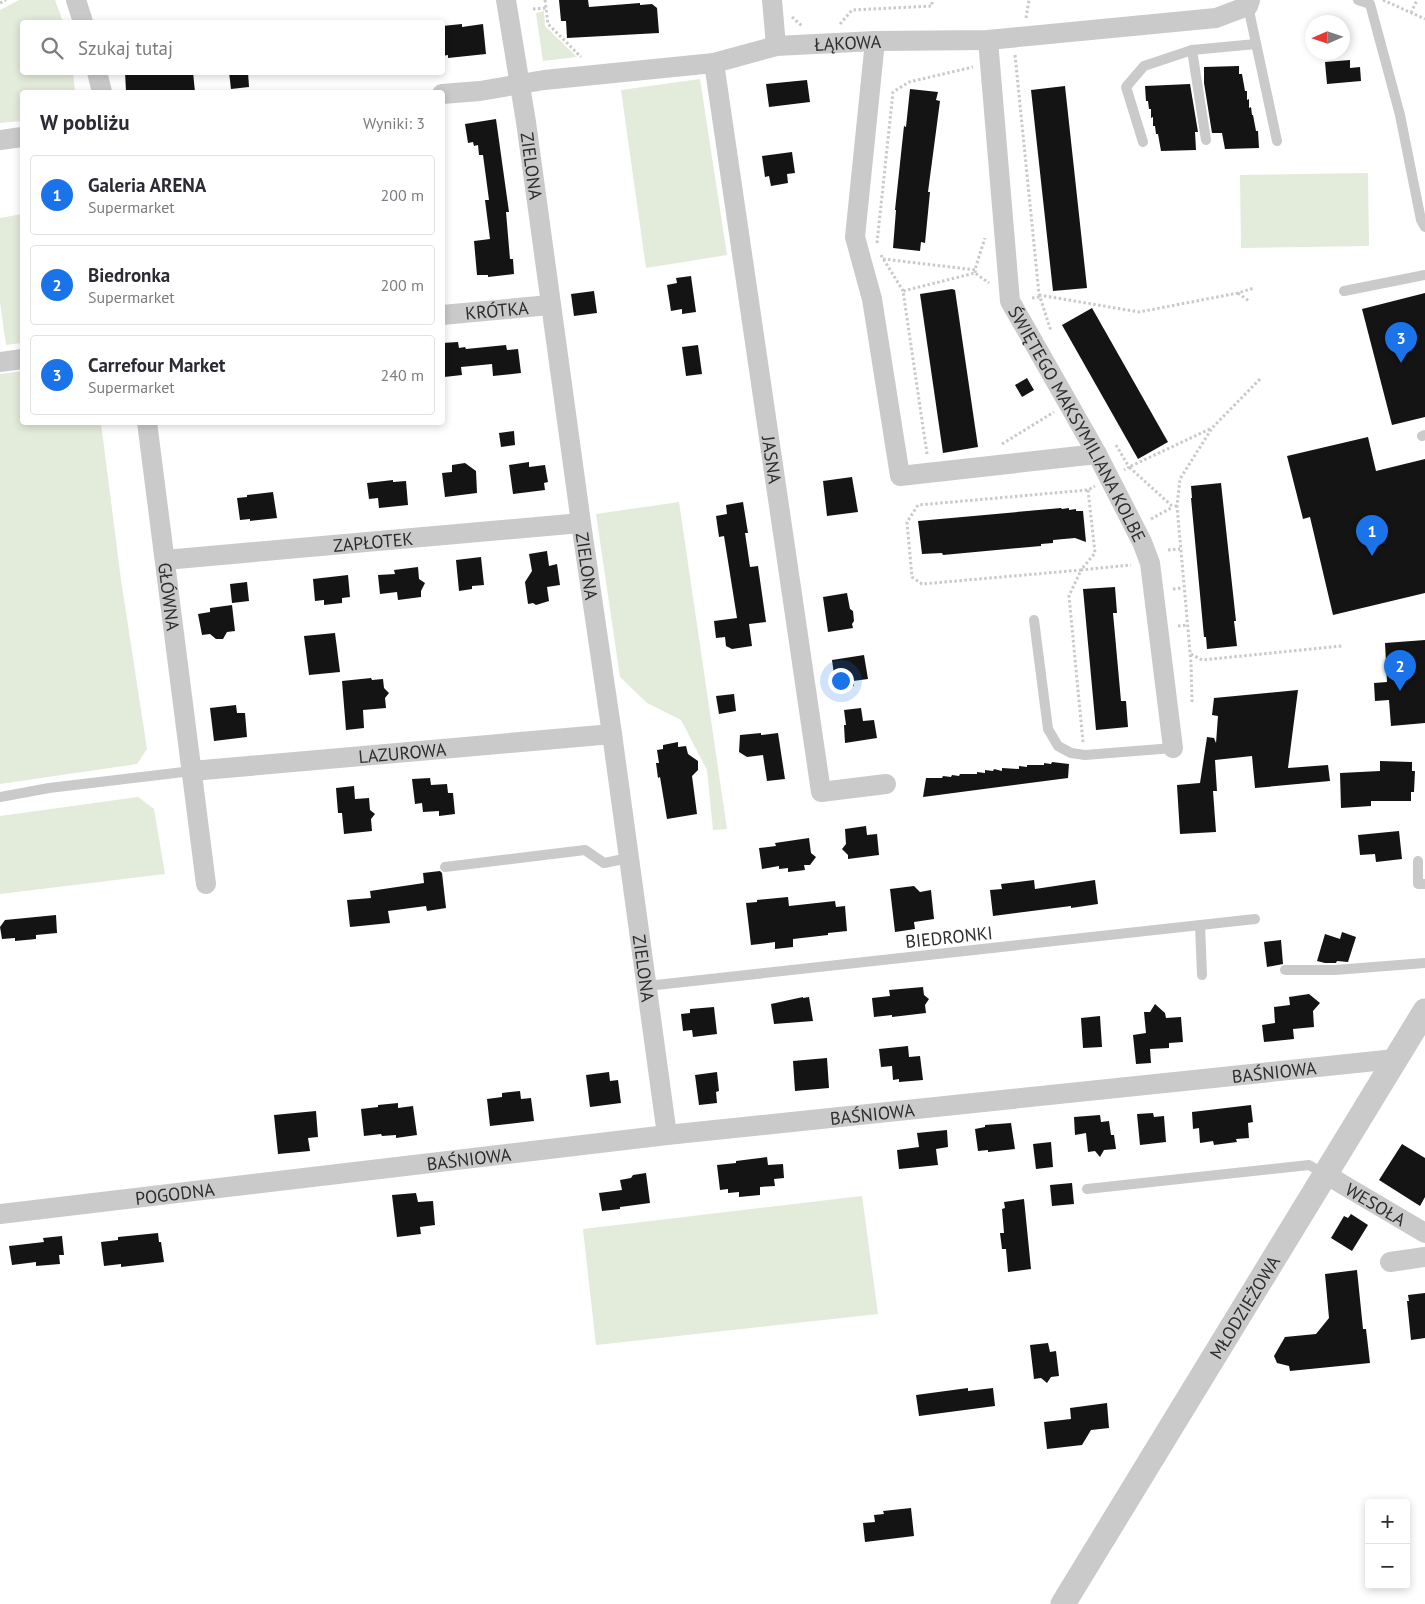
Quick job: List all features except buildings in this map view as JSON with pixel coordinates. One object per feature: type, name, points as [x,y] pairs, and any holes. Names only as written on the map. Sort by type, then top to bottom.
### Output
[{"type":"street","points":[[76,0],[82,20]]},
{"type":"street","name":"ZIELONA","points":[[506,0],[630,858],[667,1135]]},
{"type":"street","points":[[772,0],[776,46]]},
{"type":"street","name":"ŁĄKOWA","points":[[445,94],[519,85],[544,80],[714,63],[776,46],[875,40],[988,40],[1216,18],[1249,3]]},
{"type":"street","points":[[875,40],[855,237],[872,299],[900,476],[1097,454]]},
{"type":"street","name":"ŚWIĘTEGO MAKSYMILIANA KOLBE","points":[[988,40],[1010,301],[1097,454],[1142,542],[1150,563],[1173,748]]},
{"type":"street","name":"JASNA","points":[[714,63],[821,792],[886,784]]},
{"type":"street","points":[[99,75],[102,90]]},
{"type":"street","points":[[0,140],[20,138]]},
{"type":"street","name":"KRÓTKA","points":[[445,315],[550,305]]},
{"type":"street","points":[[0,362],[20,359]]},
{"type":"street","name":"GŁÓWNA","points":[[147,425],[206,884]]},
{"type":"street","name":"ZAPŁOTEK","points":[[165,560],[581,523]]},
{"type":"street","name":"LAZUROWA","points":[[192,771],[612,734]]},
{"type":"street","name":"MŁODZIEŻOWA","points":[[1063,1604],[1425,1011]]},
{"type":"street","name":"BAŚNIOWA","points":[[350,1173],[667,1135],[1395,1059]]},
{"type":"street","name":"POGODNA","points":[[0,1214],[350,1173]]},
{"type":"street","name":"WESOŁA","points":[[1325,1174],[1424,1230]]},
{"type":"street","points":[[1390,1262],[1425,1257]]},
{"type":"lane","points":[[1358,0],[1370,4],[1400,115],[1421,220],[1425,227]]},
{"type":"lane","points":[[1249,3],[1277,141]]},
{"type":"lane","points":[[1143,142],[1126,87],[1144,66],[1192,50],[1256,44]]},
{"type":"lane","points":[[1192,50],[1206,140]]},
{"type":"lane","points":[[1344,292],[1425,275]]},
{"type":"lane","points":[[1034,620],[1048,729],[1058,746],[1071,753],[1084,756],[1173,748]]},
{"type":"lane","points":[[0,797],[49,788],[192,771]]},
{"type":"lane","points":[[445,867],[585,850],[604,863],[630,858]]},
{"type":"lane","points":[[1418,861],[1418,884],[1425,884]]},
{"type":"lane","name":"BIEDRONKI","points":[[647,986],[1255,920]]},
{"type":"lane","points":[[1200,925],[1202,975]]},
{"type":"lane","points":[[1286,970],[1335,970],[1425,963]]},
{"type":"lane","points":[[1087,1190],[1309,1165],[1325,1174]]},
{"type":"path","points":[[0,3],[6,0]]},
{"type":"path","points":[[545,0],[548,24],[582,57]]},
{"type":"path","points":[[836,29],[852,10],[932,6],[932,0]]},
{"type":"path","points":[[1383,0],[1425,19]]},
{"type":"path","points":[[1411,13],[1417,0]]},
{"type":"path","points":[[532,9],[546,8]]},
{"type":"path","points":[[790,16],[806,30]]},
{"type":"path","points":[[1013,37],[1040,296],[1054,337]]},
{"type":"path","points":[[927,457],[903,291],[877,249],[893,92],[909,82],[977,66]]},
{"type":"path","points":[[975,272],[987,230]]},
{"type":"path","points":[[883,259],[975,272],[991,284]]},
{"type":"path","points":[[903,291],[975,272]]},
{"type":"path","points":[[1032,298],[1040,296],[1139,312],[1238,293],[1254,288]]},
{"type":"path","points":[[1238,293],[1249,300]]},
{"type":"path","points":[[1192,702],[1190,654],[1174,506],[1180,479],[1212,428],[1261,378]]},
{"type":"path","points":[[998,447],[1054,412]]},
{"type":"path","points":[[1150,563],[922,584],[912,577],[907,522],[918,505],[1088,490],[1129,467],[1212,428]]},
{"type":"path","points":[[1111,438],[1129,467],[1174,506]]},
{"type":"path","points":[[1084,756],[1070,596],[1081,570],[1095,554],[1088,490]]},
{"type":"path","points":[[1152,519],[1174,506]]},
{"type":"path","points":[[1168,550],[1180,549]]},
{"type":"path","points":[[1173,589],[1183,588]]},
{"type":"path","points":[[1178,626],[1187,625]]},
{"type":"path","points":[[1190,654],[1202,660],[1342,646]]},
{"type":"green space","points":[[19,0],[55,0],[62,20],[20,20],[20,75],[73,75],[75,90],[20,90],[20,121],[0,123],[0,10]]},
{"type":"green space","points":[[544,11],[545,26],[577,57],[543,61],[536,13]]},
{"type":"green space","points":[[700,79],[727,255],[646,268],[621,90]]},
{"type":"green space","points":[[1368,173],[1369,246],[1241,248],[1240,175]]},
{"type":"green space","points":[[20,214],[20,343],[6,345],[0,302],[0,218]]},
{"type":"green space","points":[[20,371],[20,425],[101,425],[121,580],[147,749],[137,764],[0,784],[0,374]]},
{"type":"green space","points":[[679,502],[727,829],[713,830],[707,770],[681,720],[647,703],[620,677],[596,514]]},
{"type":"green space","points":[[138,797],[154,809],[165,874],[0,894],[0,816]]},
{"type":"green space","points":[[862,1196],[878,1314],[596,1345],[583,1229]]},
{"type":"place","name":"Carrefour Market","points":[[1401,363]]},
{"type":"place","name":"Galeria ARENA","points":[[1372,556]]},
{"type":"place","name":"Biedronka","points":[[1400,691]]}]
